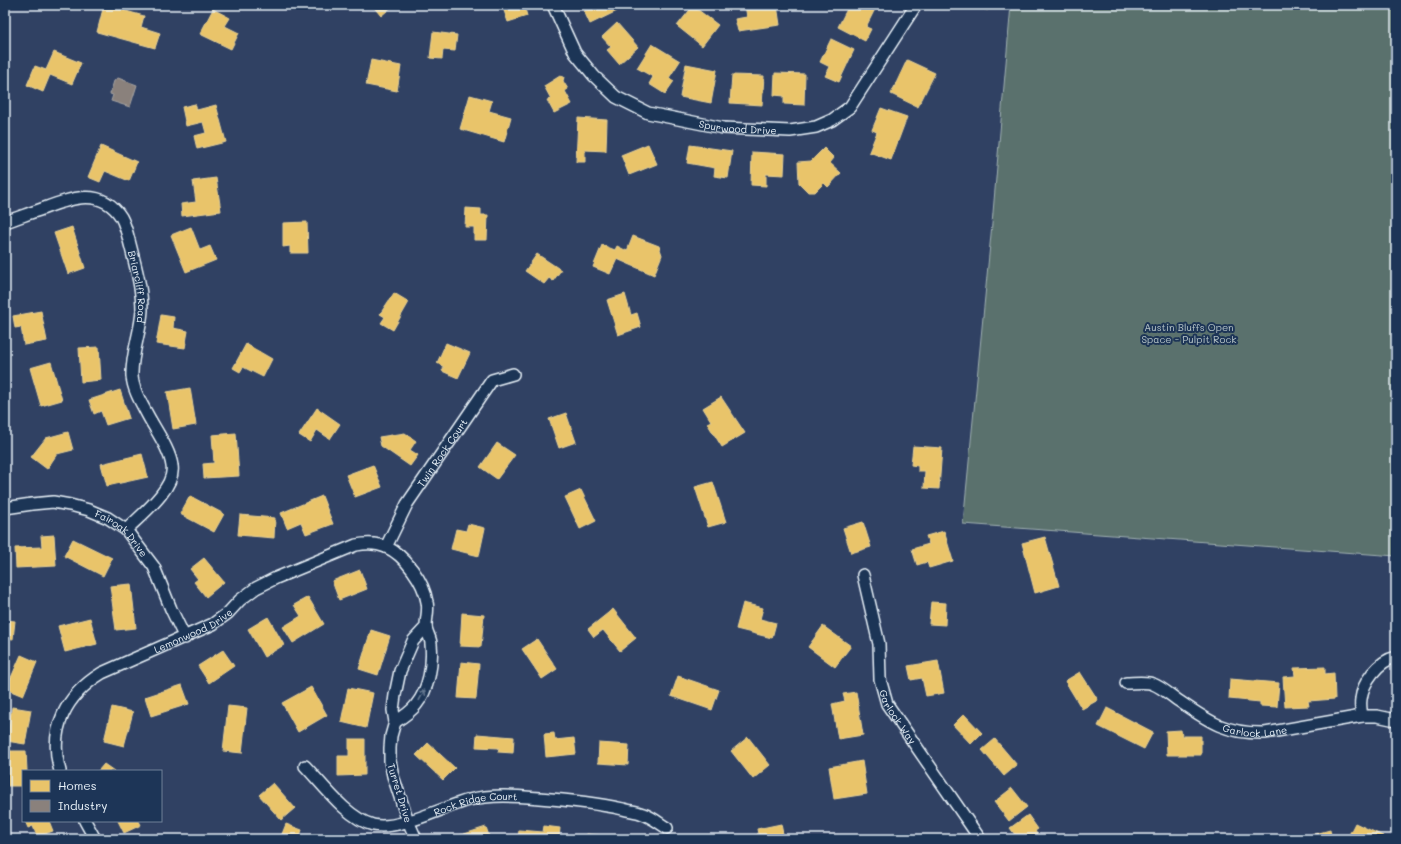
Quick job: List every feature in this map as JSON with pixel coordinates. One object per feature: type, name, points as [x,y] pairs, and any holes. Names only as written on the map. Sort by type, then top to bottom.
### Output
[{"type":"street","name":"Spurwood Drive","points":[[553,5],[575,53],[594,76],[616,97],[648,113],[723,128],[790,131],[816,128],[832,120],[850,107],[916,5]]},
{"type":"street","name":"Briarcliff Road","points":[[5,222],[66,199],[91,197],[105,202],[115,208],[126,227],[140,285],[142,300],[142,312],[132,364],[132,377],[135,390],[168,453],[173,467],[171,479],[165,490],[126,530]]},
{"type":"street","name":"Twin Rock Court","points":[[386,547],[407,504],[492,380],[513,374]]},
{"type":"street","name":"Fairoak Drive","points":[[5,508],[53,502],[70,505],[89,510],[108,518],[126,530],[154,567],[171,609],[185,638]]},
{"type":"street","name":"Lemonwood Drive","points":[[60,770],[55,742],[60,722],[67,706],[88,682],[102,673],[185,638],[213,624],[256,588],[276,578],[356,544],[369,543],[386,547]]},
{"type":"street","points":[[386,547],[407,562],[423,588],[428,608],[426,627],[431,643],[429,676],[424,693],[412,710],[395,722]]},
{"type":"street","name":"Garlock Way","points":[[863,575],[879,644],[880,679],[887,704],[980,839]]},
{"type":"street","name":"Turret Drive","points":[[416,839],[408,821],[393,776],[390,761],[391,736],[395,722],[393,710],[400,670],[413,641],[426,627]]},
{"type":"street","points":[[1362,716],[1361,700],[1364,688],[1371,675],[1380,665],[1396,657]]},
{"type":"street","name":"Garlock Lane","points":[[1126,683],[1152,683],[1209,721],[1222,727],[1250,733],[1266,733],[1362,716],[1377,716],[1396,720]]},
{"type":"street","name":"Rock Ridge Court","points":[[305,766],[348,812],[359,820],[380,826],[408,821],[470,800],[489,797],[520,796],[571,800],[609,806],[643,814],[667,828]]},
{"type":"street","points":[[86,822],[95,839]]},
{"type":"green space","name":"Austin Bluffs Open Space - Pulpit Rock","points":[[1011,5],[1396,5],[1396,556],[963,524],[992,224]]},
{"type":"building: Homes","points":[[104,5],[144,16],[141,27],[160,33],[155,48],[97,32]]},
{"type":"building: Homes","points":[[372,5],[394,5],[381,16]]},
{"type":"building: Homes","points":[[502,5],[524,5],[527,16],[508,22]]},
{"type":"building: Homes","points":[[588,5],[614,5],[617,11],[590,24],[584,11],[590,9]]},
{"type":"building: Homes","points":[[745,5],[777,5],[780,25],[738,31],[735,19],[747,17]]},
{"type":"building: Homes","points":[[849,5],[867,5],[875,9],[866,27],[871,29],[865,41],[838,27]]},
{"type":"building: Homes","points":[[949,5],[988,5],[988,10]]},
{"type":"building: Homes","points":[[693,6],[718,25],[702,46],[677,26]]},
{"type":"building: Homes","points":[[213,9],[230,18],[225,26],[239,33],[231,49],[200,34]]},
{"type":"building: Homes","points":[[617,23],[638,47],[619,64],[607,50],[611,47],[602,37]]},
{"type":"building: Homes","points":[[433,32],[457,35],[455,51],[443,50],[442,59],[430,58]]},
{"type":"building: Homes","points":[[831,39],[854,50],[839,82],[825,76],[830,67],[820,62]]},
{"type":"building: Homes","points":[[652,44],[680,61],[669,78],[674,81],[665,94],[649,84],[653,77],[637,68]]},
{"type":"building: Homes","points":[[54,52],[81,63],[72,84],[50,75],[43,92],[27,85],[35,66],[46,70]]},
{"type":"building: Homes","points":[[371,60],[401,66],[397,91],[366,85]]},
{"type":"building: Homes","points":[[907,60],[935,73],[918,107],[891,94]]},
{"type":"building: Homes","points":[[686,64],[717,70],[711,103],[680,97]]},
{"type":"building: Homes","points":[[775,73],[805,74],[804,105],[784,104],[784,96],[774,95]]},
{"type":"building: Homes","points":[[732,75],[764,76],[762,105],[730,103]]},
{"type":"building: Homes","points":[[560,76],[564,77],[563,81],[568,89],[565,91],[572,104],[554,113],[547,100],[551,99],[544,86]]},
{"type":"building: Homes","points":[[470,95],[492,101],[489,111],[511,117],[504,142],[460,129]]},
{"type":"building: Homes","points":[[195,104],[197,110],[216,105],[226,142],[197,149],[194,136],[206,133],[203,122],[186,126],[182,107]]},
{"type":"building: Homes","points":[[881,108],[907,117],[891,160],[869,152],[877,132],[872,130]]},
{"type":"building: Homes","points":[[578,118],[607,120],[606,151],[585,150],[585,162],[576,162]]},
{"type":"building: Homes","points":[[648,144],[657,164],[629,175],[621,155]]},
{"type":"building: Homes","points":[[690,145],[732,151],[728,178],[714,176],[715,168],[687,163]]},
{"type":"building: Homes","points":[[101,146],[137,162],[129,181],[105,171],[100,182],[88,177]]},
{"type":"building: Homes","points":[[824,148],[834,158],[830,163],[841,173],[828,187],[824,183],[815,192],[808,192],[799,183],[798,162],[811,161]]},
{"type":"building: Homes","points":[[752,152],[785,154],[784,175],[766,174],[766,186],[751,185]]},
{"type":"building: Homes","points":[[216,178],[221,211],[182,216],[181,204],[196,202],[193,181]]},
{"type":"building: Homes","points":[[466,208],[481,209],[481,215],[488,215],[487,240],[474,240],[474,227],[465,227]]},
{"type":"building: Homes","points":[[307,222],[308,253],[290,253],[290,246],[283,247],[283,223]]},
{"type":"building: Homes","points":[[72,227],[85,268],[68,274],[54,233]]},
{"type":"building: Homes","points":[[191,227],[200,250],[210,246],[216,260],[186,272],[171,235]]},
{"type":"building: Homes","points":[[633,236],[659,246],[662,255],[654,275],[617,259],[610,274],[593,267],[602,245],[615,250],[617,246],[627,251]]},
{"type":"building: Homes","points":[[537,254],[561,270],[553,281],[549,278],[544,284],[525,271]]},
{"type":"building: Homes","points":[[394,293],[409,302],[393,330],[381,323],[385,317],[380,314]]},
{"type":"building: Homes","points":[[625,294],[631,315],[637,313],[641,327],[618,335],[607,300]]},
{"type":"building: Homes","points":[[41,311],[47,341],[24,345],[21,327],[15,328],[13,316]]},
{"type":"building: Homes","points":[[161,315],[174,317],[173,328],[188,331],[185,348],[156,344]]},
{"type":"building: Homes","points":[[446,343],[470,353],[458,378],[442,371],[444,367],[437,363]]},
{"type":"building: Homes","points":[[246,344],[272,359],[263,377],[243,367],[240,372],[233,368]]},
{"type":"building: Homes","points":[[99,347],[101,380],[81,382],[79,348]]},
{"type":"building: Homes","points":[[51,362],[62,400],[41,406],[30,368]]},
{"type":"building: Homes","points":[[190,388],[196,425],[173,429],[167,392]]},
{"type":"building: Homes","points":[[120,390],[129,418],[106,425],[101,411],[94,414],[89,400]]},
{"type":"building: Homes","points":[[721,397],[745,433],[722,447],[707,423],[711,421],[703,408]]},
{"type":"building: Homes","points":[[317,408],[340,424],[330,439],[317,430],[310,442],[299,435]]},
{"type":"building: Homes","points":[[566,413],[576,442],[559,448],[549,419]]},
{"type":"building: Homes","points":[[68,432],[73,450],[57,454],[47,469],[31,457],[46,438]]},
{"type":"building: Homes","points":[[236,433],[239,476],[204,478],[203,464],[214,463],[212,435]]},
{"type":"building: Homes","points":[[405,433],[416,441],[410,450],[418,455],[410,466],[381,446],[379,437]]},
{"type":"building: Homes","points":[[497,443],[515,455],[497,479],[480,467]]},
{"type":"building: Homes","points":[[913,446],[942,448],[939,489],[924,488],[925,471],[918,471],[918,466],[911,465]]},
{"type":"building: Homes","points":[[142,454],[148,477],[107,486],[101,464]]},
{"type":"building: Homes","points":[[373,465],[382,487],[355,497],[346,475]]},
{"type":"building: Homes","points":[[713,482],[726,522],[708,527],[695,487]]},
{"type":"building: Homes","points":[[581,490],[596,521],[580,529],[565,497]]},
{"type":"building: Homes","points":[[190,496],[224,514],[214,532],[180,514]]},
{"type":"building: Homes","points":[[322,496],[333,524],[306,534],[301,522],[287,528],[281,513]]},
{"type":"building: Homes","points":[[240,515],[275,518],[274,538],[238,535]]},
{"type":"building: Homes","points":[[863,522],[871,547],[851,553],[843,528]]},
{"type":"building: Homes","points":[[468,524],[485,528],[479,556],[451,549],[456,529],[466,531]]},
{"type":"building: Homes","points":[[944,531],[953,561],[929,568],[927,562],[917,565],[912,549],[929,544],[926,536]]},
{"type":"building: Homes","points":[[54,535],[56,566],[16,568],[15,548],[42,547],[41,536]]},
{"type":"building: Homes","points":[[1045,537],[1059,586],[1035,593],[1022,543]]},
{"type":"building: Homes","points":[[73,539],[112,558],[103,576],[64,556]]},
{"type":"building: Homes","points":[[204,558],[224,582],[206,597],[194,582],[198,579],[190,569]]},
{"type":"building: Homes","points":[[360,570],[367,589],[339,600],[332,581]]},
{"type":"building: Homes","points":[[131,584],[136,628],[116,630],[110,586]]},
{"type":"building: Homes","points":[[308,597],[324,624],[293,643],[283,627],[301,616],[294,605]]},
{"type":"building: Homes","points":[[931,602],[946,603],[945,625],[929,624]]},
{"type":"building: Homes","points":[[743,603],[763,608],[760,619],[776,623],[772,638],[736,629]]},
{"type":"building: Homes","points":[[613,609],[636,638],[620,651],[603,630],[594,637],[588,629]]},
{"type":"building: Homes","points":[[462,613],[484,615],[481,647],[460,646]]},
{"type":"building: Homes","points":[[268,617],[284,645],[264,657],[248,629]]},
{"type":"building: Homes","points":[[90,618],[97,644],[65,652],[58,626]]},
{"type":"building: Homes","points":[[5,620],[15,621],[13,639],[5,638]]},
{"type":"building: Homes","points":[[823,626],[851,646],[835,667],[808,647]]},
{"type":"building: Homes","points":[[371,630],[390,636],[378,675],[359,669]]},
{"type":"building: Homes","points":[[537,639],[557,669],[542,679],[522,649]]},
{"type":"building: Homes","points":[[223,650],[234,666],[209,683],[198,666]]},
{"type":"building: Homes","points":[[21,655],[37,662],[23,696],[6,689]]},
{"type":"building: Homes","points":[[938,661],[944,693],[926,696],[922,678],[911,680],[908,666]]},
{"type":"building: Homes","points":[[461,662],[479,664],[476,699],[458,698]]},
{"type":"building: Homes","points":[[1325,667],[1325,674],[1334,673],[1335,699],[1308,701],[1309,706],[1285,707],[1283,677],[1295,676],[1294,668]]},
{"type":"building: Homes","points":[[1080,672],[1098,700],[1082,709],[1065,681]]},
{"type":"building: Homes","points":[[678,676],[719,690],[712,710],[671,696]]},
{"type":"building: Homes","points":[[1230,679],[1279,683],[1277,707],[1260,706],[1260,702],[1229,699]]},
{"type":"building: Homes","points":[[182,685],[189,704],[151,716],[145,697]]},
{"type":"building: Homes","points":[[311,687],[327,715],[298,732],[282,703]]},
{"type":"building: Homes","points":[[348,688],[373,693],[366,728],[341,722]]},
{"type":"building: Homes","points":[[856,692],[863,735],[838,739],[832,704],[845,701],[843,694]]},
{"type":"building: Homes","points":[[228,706],[247,708],[242,753],[223,751]]},
{"type":"building: Homes","points":[[12,707],[31,710],[25,744],[6,741]]},
{"type":"building: Homes","points":[[112,707],[133,712],[124,746],[104,741]]},
{"type":"building: Homes","points":[[1107,708],[1153,732],[1144,749],[1098,726]]},
{"type":"building: Homes","points":[[964,714],[982,733],[971,744],[953,725]]},
{"type":"building: Homes","points":[[1181,730],[1182,736],[1201,736],[1201,755],[1167,755],[1166,731]]},
{"type":"building: Homes","points":[[554,733],[555,740],[574,738],[576,754],[546,757],[544,734]]},
{"type":"building: Homes","points":[[477,734],[514,737],[513,753],[498,752],[499,748],[476,747]]},
{"type":"building: Homes","points":[[748,737],[770,765],[753,779],[731,751]]},
{"type":"building: Homes","points":[[349,739],[365,739],[365,775],[338,776],[338,756],[349,756]]},
{"type":"building: Homes","points":[[995,739],[1017,765],[1004,776],[982,750]]},
{"type":"building: Homes","points":[[428,743],[455,768],[443,780],[416,755]]},
{"type":"building: Homes","points":[[599,743],[629,745],[628,765],[598,763]]},
{"type":"building: Homes","points":[[7,751],[26,751],[27,770],[22,770],[22,786],[8,786]]},
{"type":"building: Homes","points":[[862,761],[867,794],[834,799],[829,767]]},
{"type":"building: Homes","points":[[104,764],[113,770],[99,770]]},
{"type":"building: Homes","points":[[273,783],[295,808],[281,820],[259,795]]},
{"type":"building: Homes","points":[[1012,788],[1027,807],[1009,821],[994,802]]},
{"type":"building: Homes","points":[[1028,815],[1038,829],[1035,831],[1040,839],[1018,839],[1010,828]]},
{"type":"building: Homes","points":[[25,822],[49,822],[53,831],[37,837],[33,826],[28,828]]},
{"type":"building: Homes","points":[[118,822],[140,822],[141,825],[124,833]]},
{"type":"building: Homes","points":[[1355,823],[1383,836],[1382,839],[1347,839]]},
{"type":"building: Homes","points":[[286,824],[302,830],[299,839],[280,839]]},
{"type":"building: Homes","points":[[781,824],[784,839],[759,839],[757,829]]},
{"type":"building: Homes","points":[[544,826],[560,828],[559,839],[518,839],[519,830],[543,832]]},
{"type":"building: Homes","points":[[486,827],[490,839],[456,839],[455,837]]},
{"type":"building: Homes","points":[[1330,830],[1332,839],[1297,839]]},
{"type":"building: Homes","points":[[586,834],[605,836],[605,839],[586,839]]},
{"type":"building: Industry","points":[[118,78],[137,85],[130,107],[111,101],[113,95],[110,94],[114,81]]}]
